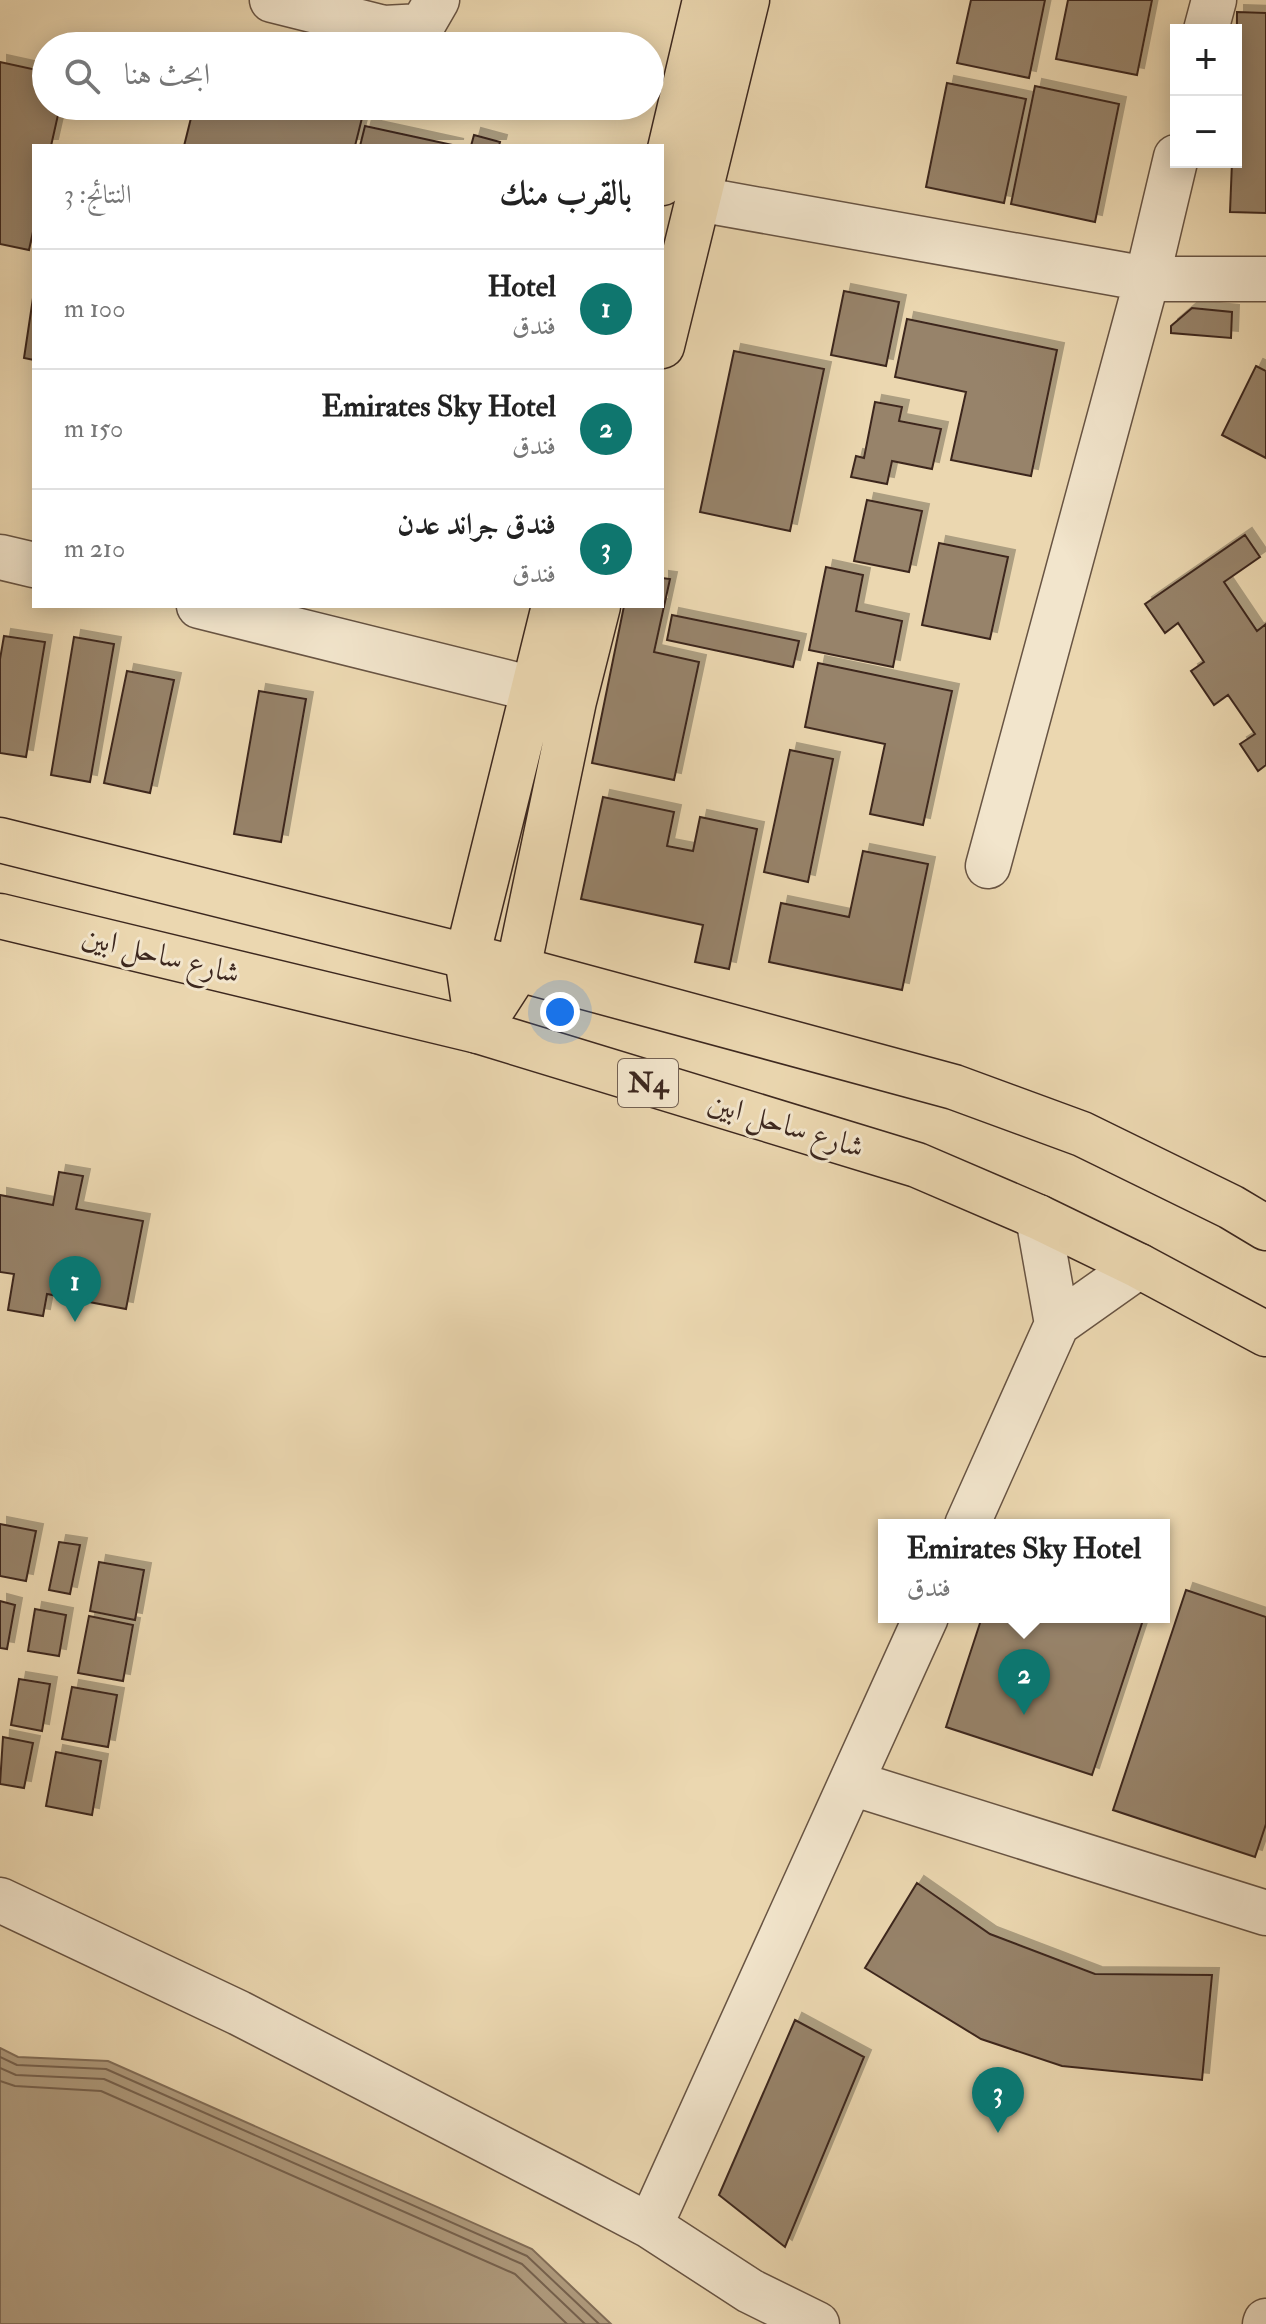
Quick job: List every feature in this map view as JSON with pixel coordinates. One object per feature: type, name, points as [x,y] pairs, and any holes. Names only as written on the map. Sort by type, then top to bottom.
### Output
[{"type":"main road","points":[[664,320],[674,190],[705,0]]},
{"type":"main road","points":[[674,190],[747,0]]},
{"type":"main road","points":[[478,1031],[467,957],[553,608]]},
{"type":"main road","points":[[478,1031],[518,969],[574,701],[597,608]]},
{"type":"main road","points":[[533,689],[574,701]]},
{"type":"main road","points":[[0,840],[518,969],[954,1087],[1082,1134],[1231,1207],[1266,1228]]},
{"type":"main road","name":"شارع ساحل ابين","points":[[0,916],[478,1031],[917,1165],[1038,1217],[1139,1266],[1266,1334]]},
{"type":"street","points":[[272,0],[384,28],[422,26],[437,0]]},
{"type":"street","points":[[1208,24],[1214,0]]},
{"type":"street","points":[[988,866],[1147,279],[1173,168]]},
{"type":"street","points":[[674,190],[1147,279],[1266,279]]},
{"type":"street","points":[[0,557],[32,565]]},
{"type":"street","points":[[207,608],[533,689]]},
{"type":"street","points":[[1038,1217],[1057,1324]]},
{"type":"street","points":[[970,1519],[1057,1324],[1139,1266]]},
{"type":"street","points":[[650,2226],[923,1623]]},
{"type":"street","points":[[852,1783],[1266,1913]]},
{"type":"street","points":[[0,1900],[239,2013],[650,2226],[750,2291],[817,2324]]},
{"type":"water","points":[[0,2048],[18,2057],[108,2061],[532,2249],[611,2324],[0,2324]]},
{"type":"building","points":[[971,0],[1045,0],[1029,78],[957,63]]},
{"type":"building","points":[[1068,0],[1152,0],[1137,75],[1056,59]]},
{"type":"building","points":[[1237,12],[1266,13],[1266,213],[1230,212],[1232,168],[1242,168],[1242,24],[1237,24]]},
{"type":"building","points":[[0,62],[32,69],[32,120],[57,120],[51,144],[32,144],[32,236],[29,250],[0,244]]},
{"type":"building","points":[[947,83],[1026,99],[1004,203],[926,187]]},
{"type":"building","points":[[1035,86],[1119,104],[1095,222],[1011,204]]},
{"type":"building","points":[[190,120],[362,120],[356,144],[184,144]]},
{"type":"building","points":[[365,126],[448,144],[360,144]]},
{"type":"building","points":[[474,135],[500,142],[500,144],[472,144]]},
{"type":"building","points":[[844,291],[899,302],[886,366],[831,355]]},
{"type":"building","points":[[32,305],[32,360],[24,358]]},
{"type":"building","points":[[1192,308],[1232,312],[1231,338],[1171,333],[1171,326]]},
{"type":"building","points":[[907,319],[1057,350],[1031,476],[951,460],[966,392],[895,377]]},
{"type":"building","points":[[734,351],[824,369],[790,531],[700,512]]},
{"type":"building","points":[[1256,366],[1266,371],[1266,458],[1222,435]]},
{"type":"building","points":[[875,402],[902,407],[899,421],[941,429],[932,469],[892,461],[887,484],[851,477],[856,456],[864,458]]},
{"type":"building","points":[[867,500],[922,511],[909,572],[854,561]]},
{"type":"building","points":[[1245,535],[1260,557],[1224,582],[1257,631],[1266,624],[1266,765],[1258,771],[1240,744],[1255,734],[1228,695],[1214,705],[1191,671],[1204,662],[1178,623],[1165,633],[1145,604]]},
{"type":"building","points":[[939,543],[1008,557],[990,639],[922,625]]},
{"type":"building","points":[[826,567],[863,575],[856,611],[902,621],[893,667],[809,650]]},
{"type":"building","points":[[664,578],[670,579],[664,606]]},
{"type":"building","points":[[624,608],[664,608],[654,652],[699,662],[674,780],[592,763]]},
{"type":"building","points":[[672,615],[799,641],[793,667],[667,640]]},
{"type":"building","points":[[4,636],[45,642],[26,757],[0,753],[0,659]]},
{"type":"building","points":[[74,637],[114,644],[90,782],[51,775]]},
{"type":"building","points":[[818,663],[952,691],[923,825],[870,814],[885,744],[805,727]]},
{"type":"building","points":[[127,671],[174,680],[150,793],[104,783]]},
{"type":"building","points":[[259,691],[306,699],[281,842],[234,834]]},
{"type":"building","points":[[790,750],[833,759],[808,882],[764,872]]},
{"type":"building","points":[[603,797],[674,812],[667,846],[693,851],[700,817],[757,829],[729,969],[695,962],[703,925],[581,899]]},
{"type":"building","points":[[863,851],[928,864],[902,990],[769,962],[781,903],[849,917]]},
{"type":"building","points":[[59,1172],[83,1176],[76,1209],[143,1221],[126,1309],[47,1294],[43,1316],[8,1310],[14,1274],[0,1272],[0,1195],[53,1205]]},
{"type":"building","points":[[0,1524],[36,1531],[26,1581],[0,1576]]},
{"type":"building","points":[[59,1542],[80,1545],[70,1594],[49,1590]]},
{"type":"building","points":[[99,1562],[144,1570],[135,1620],[90,1611]]},
{"type":"building","points":[[1186,1590],[1266,1617],[1266,1824],[1255,1857],[1113,1810]]},
{"type":"building","points":[[0,1601],[15,1605],[7,1649],[0,1648]]},
{"type":"building","points":[[35,1609],[66,1615],[59,1656],[28,1651]]},
{"type":"building","points":[[89,1616],[133,1625],[123,1681],[78,1673]]},
{"type":"building","points":[[980,1623],[1142,1623],[1092,1775],[946,1727]]},
{"type":"building","points":[[19,1679],[50,1684],[42,1731],[11,1725]]},
{"type":"building","points":[[72,1687],[117,1695],[108,1747],[62,1739]]},
{"type":"building","points":[[3,1737],[33,1743],[24,1788],[0,1784]]},
{"type":"building","points":[[56,1752],[101,1761],[92,1815],[46,1806]]},
{"type":"building","points":[[917,1883],[990,1934],[1095,1974],[1212,1975],[1202,2080],[1062,2066],[981,2039],[865,1968]]},
{"type":"building","points":[[795,2020],[864,2057],[785,2247],[719,2195]]},
{"type":"place","name":"Hotel","points":[[75,1322]]},
{"type":"place","name":"Emirates Sky Hotel","points":[[1024,1715]]},
{"type":"place","name":"فندق جراند عدن","points":[[998,2133]]}]
